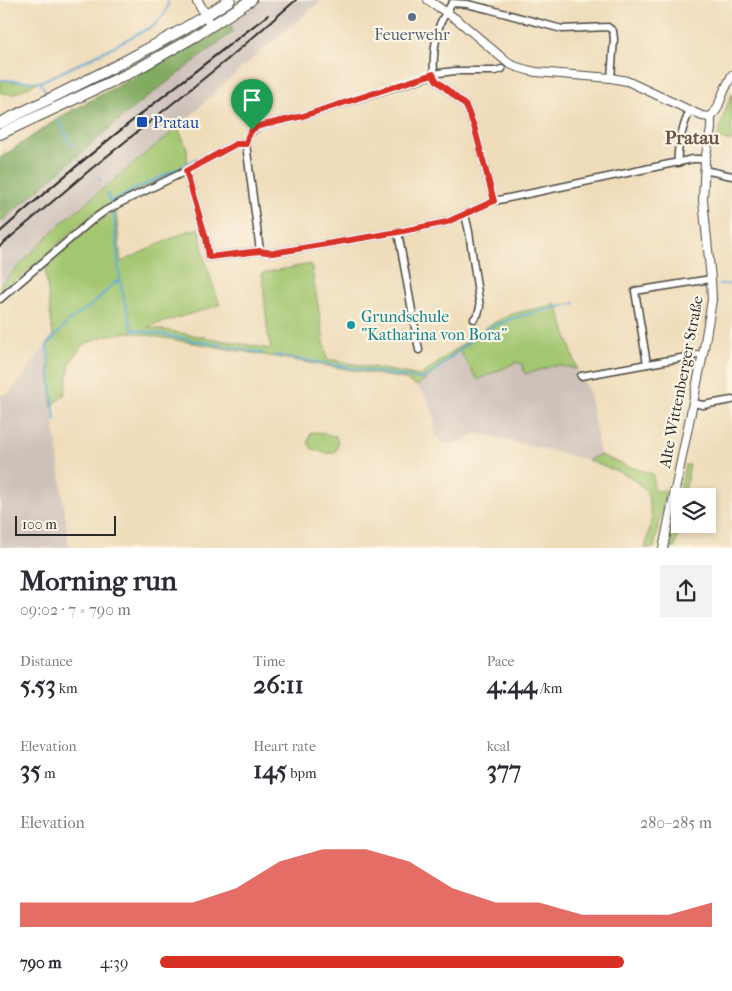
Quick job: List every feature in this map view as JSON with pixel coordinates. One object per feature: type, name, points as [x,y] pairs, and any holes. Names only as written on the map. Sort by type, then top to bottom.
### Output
[{"type":"main road","points":[[197,0],[212,26]]},
{"type":"main road","points":[[0,123],[120,64],[174,35],[230,0]]},
{"type":"main road","points":[[0,134],[132,72],[177,48],[251,0]]},
{"type":"street","points":[[428,0],[446,12],[508,63],[524,70],[612,78],[636,85],[702,116],[711,117]]},
{"type":"street","points":[[494,201],[474,126],[466,106],[436,80],[433,74],[440,24],[452,3],[488,9],[562,28],[608,27],[613,31],[614,39],[612,78]]},
{"type":"street","points":[[260,251],[246,144],[252,130],[259,126],[303,116],[433,74],[502,69]]},
{"type":"street","name":"Alte Wittenberger Straße","points":[[663,548],[703,354],[712,300],[712,279],[703,200],[704,170],[711,129],[711,117],[717,109],[732,75]]},
{"type":"street","points":[[678,162],[678,153],[690,111]]},
{"type":"street","points":[[0,299],[105,211],[236,144],[246,144]]},
{"type":"street","points":[[186,171],[206,238],[209,257],[260,251],[273,253],[398,232],[447,222],[494,201],[678,162],[698,159],[705,160]]},
{"type":"street","points":[[704,170],[732,176]]},
{"type":"street","points":[[465,214],[480,307],[474,319]]},
{"type":"street","points":[[398,232],[419,350]]},
{"type":"street","points":[[647,364],[636,291],[712,279]]},
{"type":"street","points":[[581,376],[703,354]]},
{"type":"street","points":[[693,403],[703,405],[732,400]]},
{"type":"shaded area","points":[[261,0],[322,0],[220,87],[178,128],[59,225],[0,285],[0,223],[132,110],[233,32],[230,21]]},
{"type":"shaded area","points":[[47,344],[52,407],[69,548],[0,548],[0,395],[9,394]]},
{"type":"shaded area","points":[[459,351],[478,380],[517,362],[522,364],[525,374],[557,365],[577,369],[589,392],[600,455],[588,460],[477,433],[453,445],[442,443],[435,435],[434,415],[426,396],[417,386]]},
{"type":"green space","points":[[230,21],[233,32],[132,109],[0,223],[0,158],[62,116],[167,59]]},
{"type":"green space","points":[[0,80],[38,82],[14,94],[0,93]]},
{"type":"green space","points":[[732,94],[732,141],[717,139],[726,108]]},
{"type":"green space","points":[[178,128],[187,148],[187,166],[88,218],[0,295],[0,285],[59,225]]},
{"type":"green space","points":[[116,211],[121,262],[185,232],[199,228],[205,261],[220,305],[147,327],[271,349],[262,273],[311,264],[327,359],[420,376],[486,327],[511,314],[557,304],[577,369],[557,365],[525,374],[522,364],[517,362],[478,380],[459,351],[417,386],[404,379],[129,332],[104,336],[83,345],[70,363],[65,394],[52,407],[47,344],[53,336],[45,268],[96,223]]},
{"type":"green space","points":[[311,433],[336,436],[338,443],[336,451],[327,453],[311,448],[308,442]]},
{"type":"green space","points":[[600,455],[653,474],[654,491],[666,490],[654,548],[645,548],[652,519],[647,491],[629,476],[588,460]]},
{"type":"green space","points":[[685,465],[690,465],[686,488],[680,488]]},
{"type":"green space","points":[[671,530],[671,533],[678,533],[675,548],[667,548]]},
{"type":"waterway","points":[[40,82],[153,26],[164,14],[168,0]]},
{"type":"waterway","points":[[0,80],[40,82],[46,92]]},
{"type":"waterway","points":[[58,118],[69,141],[74,146]]},
{"type":"waterway","points":[[107,193],[110,202],[229,143]]},
{"type":"waterway","points":[[98,177],[101,181]]},
{"type":"waterway","points":[[114,213],[120,280],[132,329],[263,353]]},
{"type":"waterway","points":[[55,420],[47,345],[70,320],[93,304],[114,283],[120,280]]},
{"type":"waterway","points":[[719,284],[732,284]]},
{"type":"waterway","points":[[274,355],[419,379],[429,376],[487,329],[513,318],[575,303]]},
{"type":"railway","points":[[0,246],[91,169],[228,59],[296,0]]},
{"type":"railway","points":[[0,232],[99,148],[268,15]]},
{"type":"place","name":"Feuerwehr","points":[[412,17]]},
{"type":"place","name":"Pratau","points":[[142,122]]},
{"type":"place","name":"Grundschule \"Katharina von Bora\"","points":[[351,325]]},
{"type":"district","name":"Pratau","points":[[692,138]]},
{"type":"route","points":[[433,74],[436,80],[466,106],[474,126],[494,201],[447,222],[398,232],[273,253],[260,251],[209,257],[206,238],[186,171],[236,144],[246,144],[252,130],[259,126],[303,116],[433,74]]}]
